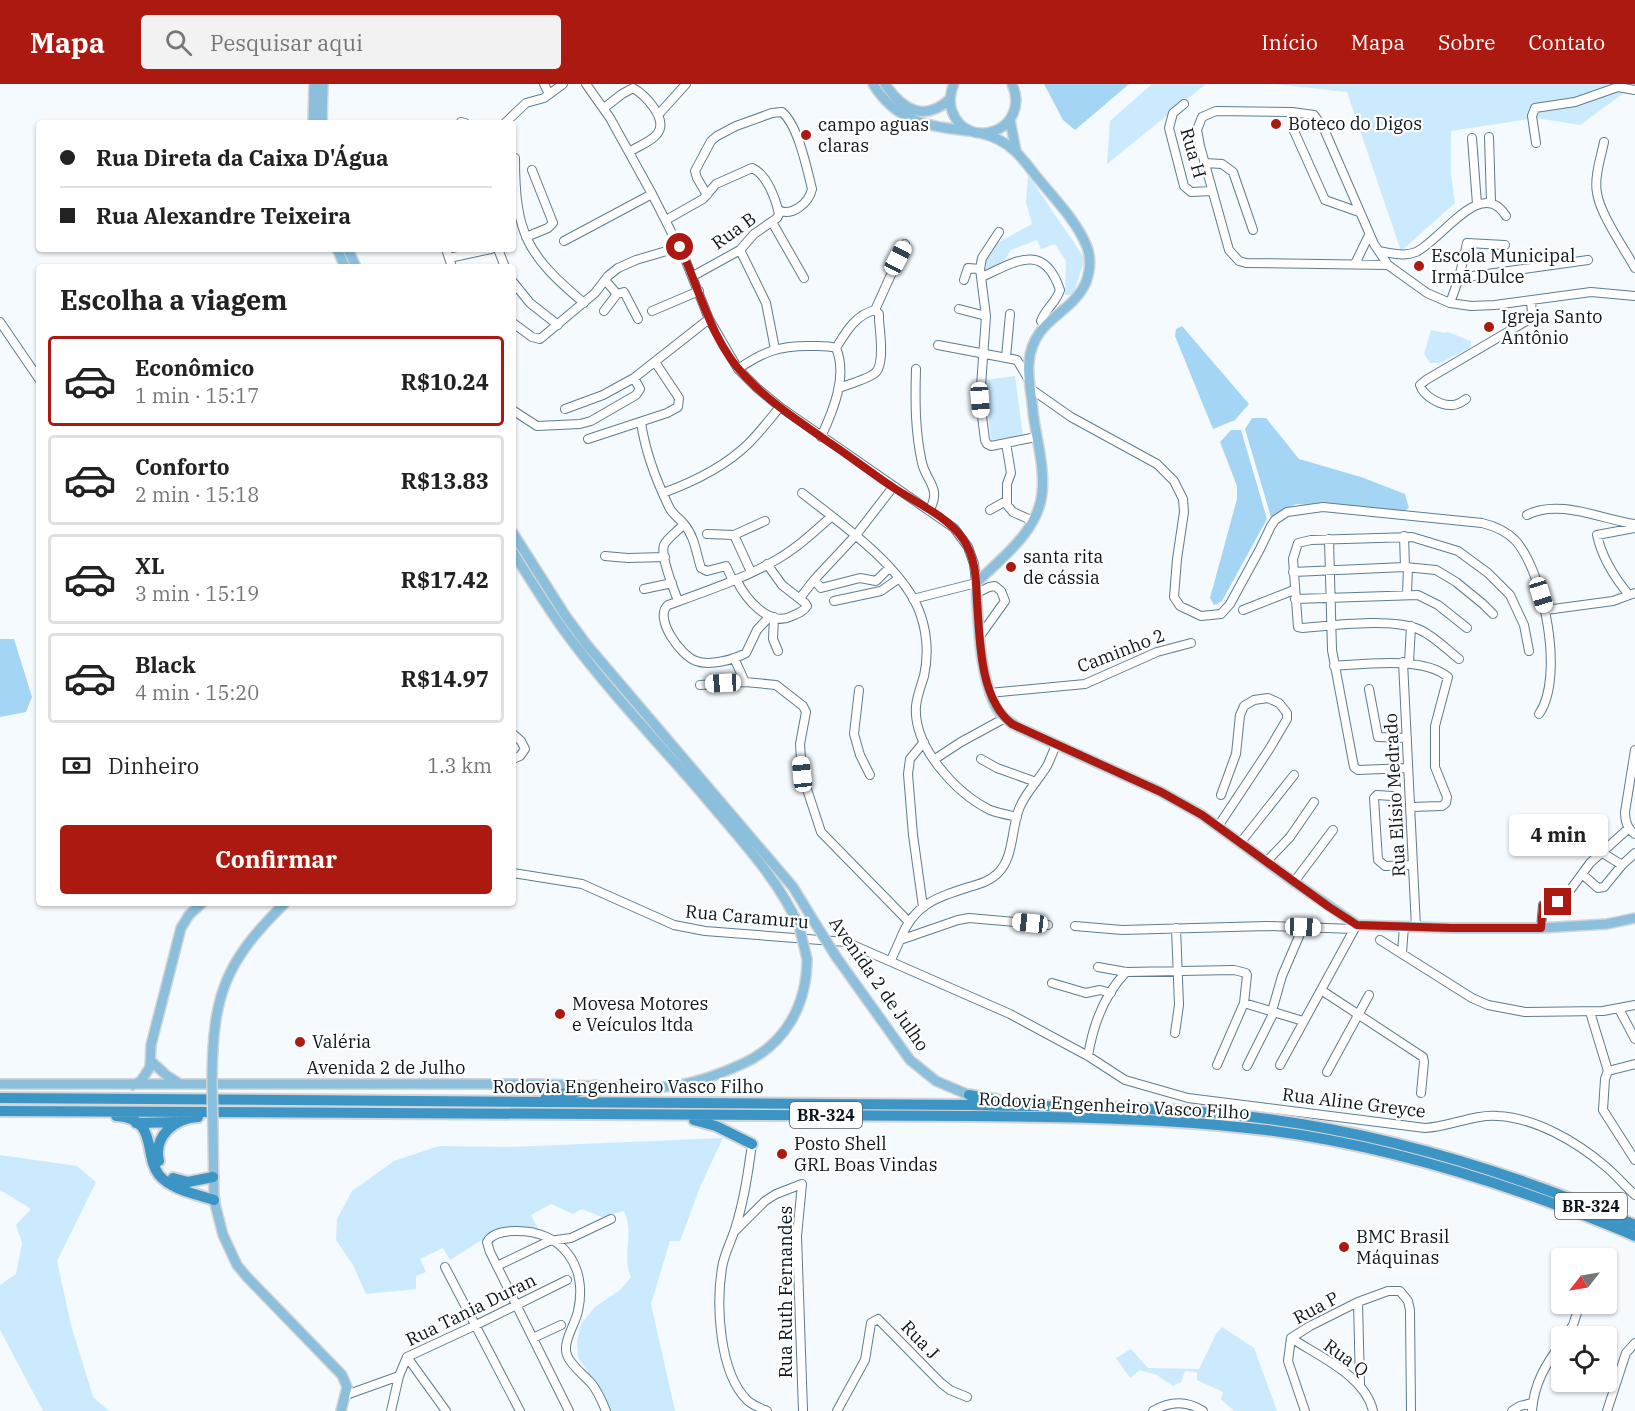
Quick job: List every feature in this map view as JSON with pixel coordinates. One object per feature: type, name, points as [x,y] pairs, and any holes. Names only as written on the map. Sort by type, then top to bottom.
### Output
[{"type":"highway","points":[[510,1102],[566,1094],[595,1086]]},
{"type":"highway","points":[[969,1095],[992,1100],[1112,1102],[1129,1108]]},
{"type":"highway","name":"Rodovia Engenheiro Vasco Filho","points":[[0,1098],[1129,1108],[1193,1111],[1268,1119],[1378,1138],[1465,1162],[1539,1186],[1635,1225]]},
{"type":"highway","name":"Rodovia Engenheiro Vasco Filho","points":[[0,1111],[1046,1117],[1152,1121],[1266,1130],[1348,1143],[1416,1159],[1506,1187],[1635,1236]]},
{"type":"highway","points":[[71,1111],[82,1114],[127,1117],[147,1135],[152,1162],[159,1175],[178,1187],[214,1200]]},
{"type":"highway","points":[[136,1123],[176,1122],[194,1117],[236,1117],[247,1112]]},
{"type":"highway","points":[[668,1115],[716,1126],[752,1144]]},
{"type":"highway","points":[[176,1122],[162,1137],[159,1144],[158,1156],[162,1168],[171,1177],[183,1182],[194,1182],[213,1177]]},
{"type":"main road","points":[[313,120],[314,84]]},
{"type":"main road","points":[[322,120],[323,84]]},
{"type":"main road","points":[[873,84],[888,105],[916,122],[975,132],[999,140],[1016,151],[1070,220],[1086,246],[1089,258],[1088,274],[1080,292],[1045,325],[1035,338],[1028,362],[1042,494],[1033,521],[976,588],[980,636],[989,693],[1005,718],[1020,728],[1161,792],[1219,825],[1355,927],[1541,928],[1606,924],[1635,926]]},
{"type":"main road","points":[[885,84],[903,104],[919,111],[937,109],[950,99]]},
{"type":"main road","points":[[953,85],[950,99],[955,118],[975,132],[997,131],[1010,120],[1017,103],[1012,84]]},
{"type":"main road","points":[[1010,120],[1016,151]]},
{"type":"main road","name":"Avenida 2 de Julho","points":[[516,537],[582,639],[786,879],[837,958],[910,1060],[936,1080],[969,1095]]},
{"type":"main road","name":"Avenida 2 de Julho","points":[[0,1084],[525,1083],[665,1087],[722,1072],[760,1055],[779,1039],[795,1014],[805,987],[807,959],[800,926],[789,904],[764,869],[599,675],[564,630],[516,557]]},
{"type":"main road","points":[[133,1085],[145,1076],[151,1061],[151,1045],[181,928],[189,915],[199,906]]},
{"type":"main road","points":[[282,906],[239,955],[225,984],[215,1018],[212,1077],[214,1200],[223,1235],[237,1265],[338,1369],[345,1380],[346,1395],[341,1411]]},
{"type":"main road","points":[[1606,924],[1635,918]]},
{"type":"main road","points":[[151,1061],[166,1075],[183,1085]]},
{"type":"street","points":[[544,84],[549,94]]},
{"type":"street","points":[[508,120],[526,103],[534,99],[541,99],[563,84]]},
{"type":"street","points":[[586,84],[604,108],[666,219],[693,276],[709,319],[738,369],[780,407],[893,488],[954,528],[963,539],[974,564],[976,588]]},
{"type":"street","points":[[658,115],[686,84]]},
{"type":"street","points":[[604,108],[634,86],[658,115],[660,128],[657,134],[629,152]]},
{"type":"street","points":[[1536,143],[1532,116],[1535,108],[1575,102],[1618,87],[1635,90]]},
{"type":"street","name":"Rua H","points":[[1184,104],[1173,113],[1169,128],[1184,186],[1191,192],[1212,191]]},
{"type":"street","points":[[1388,265],[1246,263],[1239,261],[1229,250],[1212,191],[1197,130],[1199,122],[1208,113],[1216,111],[1309,113],[1318,119],[1369,235],[1388,265],[1427,293],[1450,303],[1484,306],[1591,292],[1635,296]]},
{"type":"street","points":[[706,195],[695,171],[711,141],[726,131],[782,112],[792,124],[812,189],[802,206],[786,212],[778,210]]},
{"type":"street","points":[[1294,131],[1325,200],[1359,212]]},
{"type":"street","points":[[1489,137],[1491,202]]},
{"type":"street","points":[[1472,138],[1477,204]]},
{"type":"street","points":[[1604,142],[1597,195],[1635,268]]},
{"type":"street","points":[[1205,163],[1222,164],[1233,172],[1252,230]]},
{"type":"street","name":"Rua B","points":[[666,219],[695,203],[716,184],[737,173],[754,168],[763,177],[778,210],[777,218],[750,238],[740,250],[693,276]]},
{"type":"street","points":[[526,237],[548,228],[553,223],[532,170]]},
{"type":"street","points":[[564,241],[652,194]]},
{"type":"street","points":[[516,202],[526,237],[537,258],[549,272],[584,303]]},
{"type":"street","points":[[1379,251],[1414,253],[1434,240],[1477,204],[1491,202],[1497,205],[1506,216]]},
{"type":"street","points":[[772,222],[804,278]]},
{"type":"street","points":[[999,232],[982,258],[981,273],[986,316],[980,400],[986,443],[991,446],[1036,437]]},
{"type":"street","points":[[1355,264],[1369,235]]},
{"type":"street","points":[[1450,303],[1459,278],[1467,243],[1505,245]]},
{"type":"street","points":[[836,348],[854,322],[875,310],[905,244]]},
{"type":"street","points":[[516,325],[532,337],[540,339],[595,293],[612,272],[627,264],[680,247]]},
{"type":"street","points":[[740,250],[766,303],[775,349]]},
{"type":"street","points":[[447,252],[451,264]]},
{"type":"street","points":[[449,258],[472,252]]},
{"type":"street","points":[[964,280],[968,268],[981,273],[1023,260],[1035,259],[1042,262],[1053,275],[1060,291],[1057,299],[1042,317],[1041,321],[1045,325]]},
{"type":"street","points":[[1459,278],[1588,260]]},
{"type":"street","points":[[605,280],[616,294]]},
{"type":"street","points":[[516,286],[530,303],[558,325]]},
{"type":"street","points":[[652,311],[699,291]]},
{"type":"street","points":[[604,311],[616,294],[624,292],[638,319]]},
{"type":"street","points":[[1466,399],[1455,405],[1446,405],[1425,395],[1420,386],[1426,380],[1528,320],[1532,313],[1531,301]]},
{"type":"street","points":[[958,309],[986,316]]},
{"type":"street","points":[[839,388],[878,370],[881,362],[879,314],[875,310]]},
{"type":"street","points":[[1006,357],[1010,314]]},
{"type":"street","points":[[565,409],[603,395],[634,378],[709,319]]},
{"type":"street","points":[[0,322],[36,375]]},
{"type":"street","points":[[938,345],[1006,357],[1019,362],[1030,385],[1071,417],[1157,464],[1174,482],[1183,499],[1184,512],[1174,579],[1174,597],[1180,606],[1195,614],[1209,616],[1221,614],[1230,604],[1275,520],[1295,510],[1323,507],[1493,526],[1514,540],[1525,555],[1537,579],[1546,610],[1550,678],[1546,705],[1539,714]]},
{"type":"street","points":[[738,369],[775,349],[806,346],[836,348]]},
{"type":"street","points":[[821,437],[834,408],[839,388],[836,348]]},
{"type":"street","points":[[588,439],[641,422],[676,408],[680,404],[679,398],[655,362]]},
{"type":"street","points":[[916,369],[917,439],[924,471],[935,490],[934,502],[929,511]]},
{"type":"street","points":[[516,412],[532,424],[542,427],[587,423],[636,395],[640,388],[634,378]]},
{"type":"street","points":[[663,493],[697,479],[735,455],[750,442],[780,407]]},
{"type":"street","points":[[641,422],[644,441],[663,493],[673,514],[684,524],[693,538],[701,568],[707,571],[726,566],[747,599],[778,620],[785,620],[802,612],[807,606],[782,585],[767,564]]},
{"type":"street","points":[[1006,443],[1011,473],[1007,484],[1006,501],[1013,512],[1033,521]]},
{"type":"street","points":[[800,598],[856,535],[893,488]]},
{"type":"street","points":[[802,493],[856,535],[889,568],[913,599],[923,622],[926,665],[916,703],[916,716],[924,742],[935,759],[950,780],[968,795],[990,810],[1017,818]]},
{"type":"street","points":[[990,510],[1006,501]]},
{"type":"street","points":[[1527,514],[1541,510],[1584,511],[1635,526]]},
{"type":"street","points":[[772,617],[757,630],[746,653],[709,663],[689,658],[672,639],[663,614],[665,607],[734,580],[793,549],[832,516]]},
{"type":"street","points":[[707,534],[734,535],[765,521]]},
{"type":"street","points":[[678,601],[665,557],[664,545],[684,524]]},
{"type":"street","points":[[1546,610],[1607,603],[1632,594],[1613,575],[1597,535],[1635,526]]},
{"type":"street","points":[[734,535],[750,572]]},
{"type":"street","points":[[1404,536],[1407,594]]},
{"type":"street","points":[[1459,659],[1426,633],[1411,626],[1385,624],[1298,627],[1293,553],[1298,543],[1329,539],[1404,536],[1424,539],[1458,551],[1497,580],[1510,595],[1520,612],[1529,651]]},
{"type":"street","points":[[1329,539],[1330,626],[1334,666],[1355,769],[1408,768]]},
{"type":"street","points":[[605,556],[665,557]]},
{"type":"street","points":[[1293,572],[1406,567],[1436,570],[1445,574],[1492,614]]},
{"type":"street","points":[[814,580],[821,588],[860,578],[876,581],[889,568]]},
{"type":"street","points":[[834,601],[862,593],[881,591],[898,579]]},
{"type":"street","points":[[644,589],[672,583]]},
{"type":"street","points":[[913,599],[995,586],[1003,594],[1005,601],[980,636]]},
{"type":"street","points":[[1243,610],[1294,590]]},
{"type":"street","points":[[1295,599],[1418,595],[1428,599],[1467,628]]},
{"type":"street","points":[[772,617],[773,639],[778,651]]},
{"type":"street","name":"Rua Elísio Medrado","points":[[1411,626],[1406,663],[1407,738],[1416,927]]},
{"type":"street","name":"Caminho 2","points":[[989,693],[1085,684],[1157,652],[1191,643]]},
{"type":"street","points":[[734,658],[745,682]]},
{"type":"street","points":[[1334,666],[1406,663],[1447,675],[1448,680],[1436,726],[1435,759],[1435,767],[1447,800],[1442,806],[1410,807]]},
{"type":"street","points":[[700,685],[745,682],[776,685],[803,706],[806,715],[800,744],[802,774],[821,832],[908,921]]},
{"type":"street","points":[[1369,689],[1375,730],[1380,738],[1407,738]]},
{"type":"street","points":[[859,690],[854,734],[860,755],[870,775]]},
{"type":"street","points":[[1219,825],[1287,719],[1287,713],[1279,702],[1268,698],[1254,700],[1244,706],[1240,715],[1236,754],[1221,795]]},
{"type":"street","points":[[935,759],[1005,718]]},
{"type":"street","points":[[516,737],[525,749],[516,758]]},
{"type":"street","points":[[923,907],[913,835],[908,766],[913,754],[924,742]]},
{"type":"street","points":[[891,960],[908,921],[923,907],[984,882],[998,873],[1008,859],[1022,802],[1047,766],[1056,745]]},
{"type":"street","points":[[1541,928],[1543,905],[1563,900],[1601,852],[1632,831],[1625,820],[1624,812],[1635,750]]},
{"type":"street","points":[[981,759],[997,768],[1036,782]]},
{"type":"street","points":[[1241,842],[1294,775]]},
{"type":"street","points":[[1392,796],[1377,795],[1374,798],[1377,857],[1385,866],[1413,865]]},
{"type":"street","points":[[1267,861],[1290,837],[1314,802]]},
{"type":"street","points":[[1294,882],[1334,830]]},
{"type":"street","points":[[1601,852],[1622,865]]},
{"type":"street","points":[[1582,874],[1598,888],[1604,887],[1635,853]]},
{"type":"street","name":"Rua Caramuru","points":[[516,873],[582,884],[682,928],[846,942],[1010,1014],[1072,1048]]},
{"type":"street","points":[[900,940],[969,918],[1048,925]]},
{"type":"street","points":[[1075,926],[1122,930],[1355,927],[1280,1065]]},
{"type":"street","points":[[1402,953],[1404,926]]},
{"type":"street","points":[[1247,1066],[1273,1012],[1285,968],[1303,927]]},
{"type":"street","points":[[1175,1033],[1179,1005],[1176,928]]},
{"type":"street","points":[[1380,940],[1472,998],[1488,1005],[1525,1012],[1590,1012],[1635,1005]]},
{"type":"street","points":[[1098,967],[1126,972],[1243,971],[1247,975],[1244,1003],[1216,1065]]},
{"type":"street","points":[[1088,1056],[1094,1024],[1126,972]]},
{"type":"street","points":[[1052,983],[1086,993],[1100,990],[1111,993]]},
{"type":"street","points":[[1321,990],[1423,1057],[1421,1093]]},
{"type":"street","points":[[1327,1072],[1369,994]]},
{"type":"street","points":[[1244,1003],[1303,1021]]},
{"type":"street","points":[[1619,1009],[1635,1039]]},
{"type":"street","points":[[1590,1012],[1608,1071],[1605,1079],[1603,1110],[1635,1160]]},
{"type":"street","name":"Rua Aline Greyce","points":[[1072,1048],[1125,1080],[1188,1098],[1425,1128],[1487,1116],[1523,1121],[1558,1133],[1582,1148],[1606,1166],[1635,1196]]},
{"type":"street","points":[[1608,1071],[1635,1064]]},
{"type":"street","name":"Rua Ruth Fernandes","points":[[752,1144],[744,1195],[722,1269],[719,1311],[723,1349],[734,1378],[746,1400],[767,1411]]},
{"type":"street","name":"Rua Ruth Fernandes","points":[[735,1231],[765,1201],[802,1184],[797,1236],[803,1411]]},
{"type":"street","points":[[497,1266],[555,1240],[570,1238],[611,1219]]},
{"type":"street","points":[[569,1411],[488,1246],[488,1239],[491,1237],[505,1232],[536,1233],[555,1240],[570,1257],[579,1276],[580,1289],[578,1311],[566,1350],[571,1362],[596,1389],[606,1411]]},
{"type":"street","points":[[445,1267],[520,1411]]},
{"type":"street","name":"Rua Tania Duran","points":[[391,1411],[399,1376],[407,1357],[567,1280]]},
{"type":"street","name":"Rua P","points":[[1305,1411],[1288,1361],[1291,1338],[1358,1302],[1394,1290],[1404,1294],[1408,1301],[1411,1320],[1411,1411]]},
{"type":"street","points":[[1358,1302],[1360,1384]]},
{"type":"street","name":"Rua J","points":[[837,1411],[865,1359],[871,1323],[878,1319],[941,1383],[950,1390],[967,1397]]},
{"type":"street","points":[[533,1338],[561,1325]]},
{"type":"street","name":"Rua Q","points":[[1291,1338],[1360,1384],[1369,1397],[1373,1411]]},
{"type":"street","points":[[1607,1411],[1626,1353],[1635,1342]]},
{"type":"street","points":[[407,1357],[446,1411]]},
{"type":"street","points":[[1512,1411],[1520,1406],[1532,1407],[1536,1385],[1551,1358]]},
{"type":"street","points":[[346,1395],[399,1376]]},
{"type":"street","points":[[1153,1411],[1175,1402],[1195,1406],[1203,1411]]},
{"type":"shaded area","points":[[1044,84],[1129,84],[1075,130],[1063,120]]},
{"type":"shaded area","points":[[1152,84],[1206,84],[1107,164],[1110,121]]},
{"type":"shaded area","points":[[1274,84],[1635,85],[1580,125],[1536,118],[1451,131],[1451,174],[1455,203],[1401,251],[1347,92]]},
{"type":"shaded area","points":[[1028,175],[1085,259],[1073,295],[1065,295],[1066,261],[1055,244],[1041,249],[1037,240],[1011,250],[1002,264],[986,273],[986,255],[999,242],[1032,224],[1026,203]]},
{"type":"shaded area","points":[[1182,326],[1249,404],[1235,420],[1213,429],[1175,336],[1176,329]]},
{"type":"shaded area","points":[[1431,330],[1448,332],[1471,341],[1470,348],[1440,363],[1430,363],[1424,354]]},
{"type":"shaded area","points":[[1015,376],[1023,436],[991,440],[984,380]]},
{"type":"shaded area","points":[[1252,418],[1266,418],[1299,459],[1361,477],[1405,494],[1409,508],[1400,513],[1296,504],[1271,517],[1245,429]]},
{"type":"shaded area","points":[[1231,430],[1241,430],[1267,519],[1222,601],[1214,605],[1210,598],[1237,499],[1237,486],[1220,442]]},
{"type":"shaded area","points":[[0,639],[14,639],[32,697],[26,712],[0,717]]},
{"type":"shaded area","points":[[723,1138],[700,1187],[680,1241],[670,1241],[651,1304],[675,1411],[610,1411],[602,1391],[578,1358],[577,1341],[581,1324],[595,1307],[620,1290],[631,1277],[627,1261],[628,1228],[624,1211],[602,1217],[582,1209],[573,1214],[551,1204],[531,1215],[538,1229],[511,1227],[499,1229],[450,1260],[443,1248],[420,1259],[426,1272],[416,1276],[416,1289],[366,1294],[353,1265],[336,1240],[337,1219],[352,1191],[394,1161],[439,1146],[511,1147]]},
{"type":"shaded area","points":[[0,1155],[77,1166],[96,1182],[57,1261],[71,1325],[93,1397],[109,1411],[43,1411],[0,1330],[0,1285],[16,1274],[22,1243],[16,1225],[31,1209],[0,1190]]},
{"type":"shaded area","points":[[1222,1327],[1254,1348],[1277,1411],[1234,1411],[1221,1399],[1223,1392],[1197,1380],[1197,1372],[1185,1371],[1181,1382],[1173,1386],[1157,1375],[1140,1370],[1130,1378],[1116,1358],[1131,1349],[1148,1368],[1199,1369],[1216,1334]]},
{"type":"place","name":"Boteco do Digos","points":[[1276,124]]},
{"type":"place","name":"campo aguas claras","points":[[806,135]]},
{"type":"place","name":"Escola Municipal Irmã Dulce","points":[[1419,266]]},
{"type":"place","name":"Igreja Santo Antônio","points":[[1489,327]]},
{"type":"place","name":"santa rita de cássia","points":[[1011,567]]},
{"type":"place","name":"Movesa Motores e Veículos ltda","points":[[560,1014]]},
{"type":"place","name":"Valéria","points":[[300,1042]]},
{"type":"place","name":"Posto Shell GRL Boas Vindas","points":[[782,1154]]},
{"type":"place","name":"BMC Brasil Máquinas","points":[[1344,1247]]},
{"type":"route","points":[[680,247],[715,331],[728,354],[746,378],[780,407],[893,488],[942,519],[963,539],[975,568],[980,636],[989,693],[996,707],[1012,724],[1161,792],[1202,815],[1357,925],[1541,928],[1543,905],[1558,902]]}]
